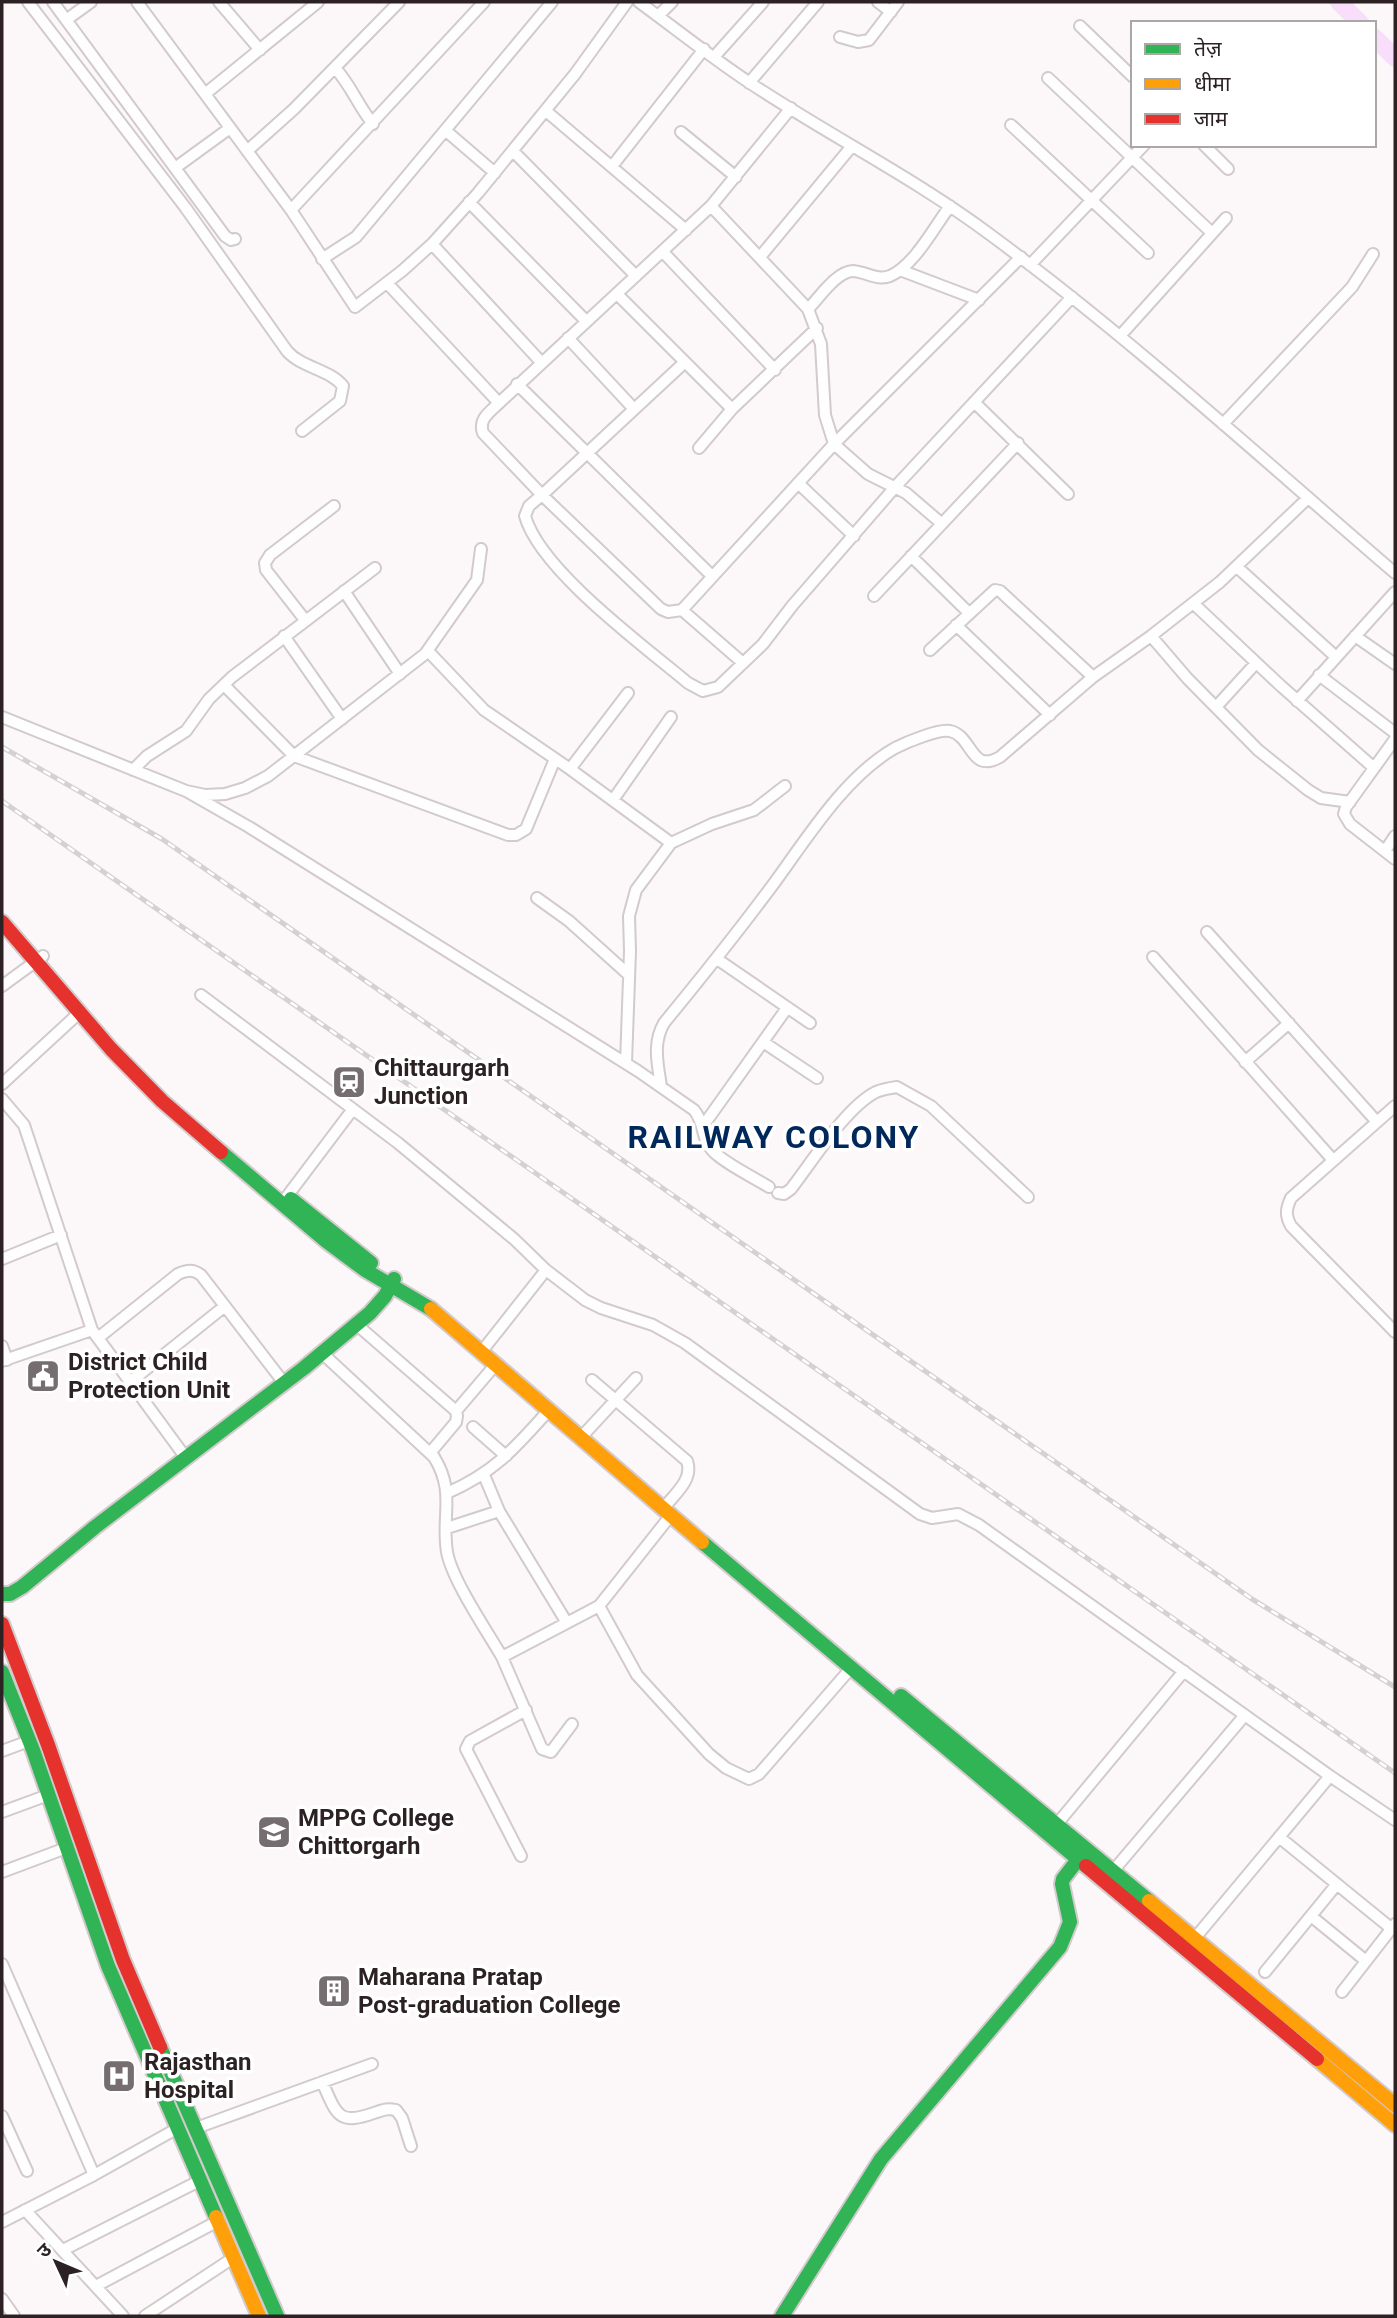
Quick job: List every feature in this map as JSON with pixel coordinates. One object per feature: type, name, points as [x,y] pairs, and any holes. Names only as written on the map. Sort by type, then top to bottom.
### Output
[{"type":"main road","points":[[2,909],[79,1013],[162,1101],[285,1199],[426,1305],[852,1667],[1082,1854],[1395,2125]]},
{"type":"main road","points":[[2,922],[151,1079],[285,1199]]},
{"type":"main road","points":[[2,1594],[10,1594],[22,1587],[105,1519],[322,1353],[377,1304],[393,1282]]},
{"type":"main road","points":[[393,1282],[430,1299],[586,1432],[669,1509],[1057,1824],[1082,1854],[1113,1871],[1395,2105]]},
{"type":"main road","points":[[2,1624],[48,1745],[123,1959],[277,2316]]},
{"type":"main road","points":[[3,1677],[29,1741],[108,1966],[259,2316]]},
{"type":"main road","points":[[782,2316],[850,2204],[881,2159],[1060,1947],[1070,1931],[1071,1922],[1063,1879],[1082,1854]]},
{"type":"street","points":[[28,2],[185,207],[287,351],[301,363],[339,380],[343,386],[340,401],[302,431]]},
{"type":"street","points":[[54,2],[225,236],[231,240],[235,239]]},
{"type":"street","points":[[66,20],[91,2]]},
{"type":"street","points":[[136,2],[291,210],[355,307],[432,244],[546,111],[627,2]]},
{"type":"street","points":[[205,94],[318,2]]},
{"type":"street","points":[[247,151],[335,68],[399,2]]},
{"type":"street","points":[[291,210],[484,2]]},
{"type":"street","points":[[322,259],[356,237],[552,2]]},
{"type":"street","points":[[639,2],[749,82],[950,206],[1026,261],[1120,336],[1395,573]]},
{"type":"street","points":[[659,16],[672,2]]},
{"type":"street","points":[[714,57],[763,2]]},
{"type":"street","points":[[749,82],[818,2]]},
{"type":"street","points":[[878,2],[891,12]]},
{"type":"street","points":[[841,37],[865,43],[898,2]]},
{"type":"street","points":[[224,4],[260,50]]},
{"type":"street","points":[[1080,26],[1131,74]]},
{"type":"street","points":[[613,165],[704,49]]},
{"type":"street","points":[[335,68],[349,83],[362,111],[373,124]]},
{"type":"street","points":[[1048,78],[1212,233]]},
{"type":"street","points":[[791,108],[736,177],[686,230],[517,384],[481,423],[482,433],[542,495],[661,609],[668,612],[682,610],[834,444],[979,300],[1091,201],[1142,147]]},
{"type":"street","points":[[546,111],[613,165],[686,230]]},
{"type":"street","points":[[1011,125],[1148,253]]},
{"type":"street","points":[[175,168],[230,128]]},
{"type":"street","points":[[445,130],[495,173]]},
{"type":"street","points":[[681,132],[736,177]]},
{"type":"street","points":[[760,257],[852,146]]},
{"type":"street","points":[[1206,147],[1228,169]]},
{"type":"street","points":[[513,151],[636,276]]},
{"type":"street","points":[[469,202],[586,321]]},
{"type":"street","points":[[710,205],[808,309],[821,344],[825,415],[834,444],[868,474],[896,486],[941,523]]},
{"type":"street","points":[[808,309],[845,273],[853,271],[879,278],[900,270],[911,260],[950,206]]},
{"type":"street","points":[[1120,336],[1226,218]]},
{"type":"street","points":[[432,244],[541,362]]},
{"type":"street","points":[[663,252],[775,370]]},
{"type":"street","points":[[1223,424],[1352,287],[1373,254]]},
{"type":"street","points":[[900,270],[979,300]]},
{"type":"street","points":[[387,283],[499,403]]},
{"type":"street","points":[[617,294],[732,409]]},
{"type":"street","points":[[685,362],[529,506],[525,516],[537,543],[563,574],[688,683],[703,691],[712,690],[763,644],[792,606],[896,486],[1073,297]]},
{"type":"street","points":[[699,448],[732,409],[817,328]]},
{"type":"street","points":[[568,338],[635,409]]},
{"type":"street","points":[[517,384],[712,576]]},
{"type":"street","points":[[974,402],[1068,494]]},
{"type":"street","points":[[874,596],[1018,443]]},
{"type":"street","points":[[798,483],[854,536]]},
{"type":"street","points":[[661,1087],[656,1050],[659,1031],[717,959],[841,793],[887,754],[915,740],[943,731],[952,731],[960,736],[977,758],[991,762],[1093,677],[1194,604],[1237,567],[1308,498]]},
{"type":"street","points":[[305,620],[266,570],[265,563],[270,555],[334,506]]},
{"type":"street","points":[[186,791],[205,795],[225,794],[245,788],[268,776],[400,674],[428,651],[477,580],[481,549]]},
{"type":"street","points":[[911,556],[969,613]]},
{"type":"street","points":[[1237,567],[1336,657]]},
{"type":"street","points":[[133,770],[147,756],[186,731],[209,699],[224,685],[375,568]]},
{"type":"street","points":[[930,650],[990,593],[1000,591],[1093,677]]},
{"type":"street","points":[[344,592],[400,674]]},
{"type":"street","points":[[1297,701],[1395,593]]},
{"type":"street","points":[[1194,604],[1297,701],[1373,767]]},
{"type":"street","points":[[682,610],[743,663]]},
{"type":"street","points":[[956,625],[1050,715]]},
{"type":"street","points":[[284,636],[342,719]]},
{"type":"street","points":[[1151,636],[1170,660],[1258,750],[1321,798],[1350,802]]},
{"type":"street","points":[[1355,636],[1395,664]]},
{"type":"street","points":[[428,651],[484,710],[671,843]]},
{"type":"street","points":[[1216,707],[1256,663]]},
{"type":"street","points":[[1319,675],[1395,733]]},
{"type":"street","points":[[224,685],[294,756],[508,835],[516,835],[526,829],[531,821],[555,758]]},
{"type":"street","points":[[570,769],[628,693]]},
{"type":"street","points":[[2,717],[186,791],[249,827],[661,1087],[701,1118],[706,1140],[712,1151],[774,1190],[784,1194],[791,1189],[844,1120],[859,1105],[874,1093],[897,1087],[931,1106],[1028,1197]]},
{"type":"street","points":[[613,800],[671,717]]},
{"type":"street","points":[[1395,739],[1373,767],[1344,814],[1346,819],[1395,859]]},
{"type":"street","points":[[626,1063],[629,916],[636,890],[671,843],[712,824],[754,810],[785,786]]},
{"type":"street","points":[[1385,851],[1395,836]]},
{"type":"street","points":[[537,898],[569,921],[629,975]]},
{"type":"street","points":[[1207,932],[1377,1122]]},
{"type":"street","points":[[1153,957],[1333,1160]]},
{"type":"street","points":[[2,986],[39,959]]},
{"type":"street","points":[[717,959],[810,1023]]},
{"type":"street","points":[[201,995],[353,1109],[585,1300],[653,1325],[685,1343],[920,1514],[932,1518],[958,1514],[979,1525],[1395,1820]]},
{"type":"street","points":[[703,1126],[787,1008]]},
{"type":"street","points":[[2,1084],[79,1013]]},
{"type":"street","points":[[1245,1062],[1289,1023]]},
{"type":"street","points":[[763,1042],[817,1078]]},
{"type":"street","points":[[2,1098],[24,1125],[95,1334],[186,1458]]},
{"type":"street","points":[[1395,1106],[1291,1198],[1286,1218],[1395,1332]]},
{"type":"street","points":[[285,1199],[353,1109]]},
{"type":"street","points":[[2,1259],[61,1235]]},
{"type":"street","points":[[486,1346],[546,1270]]},
{"type":"street","points":[[2,1346],[4,1361],[95,1334],[185,1271],[195,1271],[201,1275],[284,1383]]},
{"type":"street","points":[[130,1382],[225,1306]]},
{"type":"street","points":[[356,1324],[456,1411],[456,1422],[430,1453]]},
{"type":"street","points":[[322,1353],[430,1453],[443,1472],[447,1493],[447,1552],[455,1574],[502,1657],[538,1742],[547,1752],[555,1749],[572,1724]]},
{"type":"street","points":[[456,1411],[496,1364]]},
{"type":"street","points":[[586,1432],[636,1378]]},
{"type":"street","points":[[502,1657],[599,1606],[669,1509],[687,1479],[689,1465],[592,1380]]},
{"type":"street","points":[[447,1493],[484,1475],[506,1456],[549,1410]]},
{"type":"street","points":[[473,1427],[506,1456]]},
{"type":"street","points":[[484,1475],[499,1511],[567,1623]]},
{"type":"street","points":[[447,1528],[499,1511]]},
{"type":"street","points":[[599,1606],[637,1675],[709,1754],[726,1768],[750,1779],[759,1774],[852,1667]]},
{"type":"street","points":[[1057,1824],[1184,1671]]},
{"type":"street","points":[[521,1856],[466,1749],[470,1741],[526,1710]]},
{"type":"street","points":[[1113,1871],[1245,1715]]},
{"type":"street","points":[[2,1751],[29,1741]]},
{"type":"street","points":[[1195,1938],[1330,1776]]},
{"type":"street","points":[[2,1812],[48,1795]]},
{"type":"street","points":[[1279,1837],[1393,1926],[1342,1992]]},
{"type":"street","points":[[2,1872],[66,1848]]},
{"type":"street","points":[[1265,1972],[1337,1884]]},
{"type":"street","points":[[1311,1916],[1366,1961]]},
{"type":"street","points":[[3,1970],[94,2175]]},
{"type":"street","points":[[196,2128],[372,2064]]},
{"type":"street","points":[[322,2082],[335,2110],[349,2119],[357,2119],[387,2108],[396,2110],[402,2118],[411,2146]]},
{"type":"street","points":[[2,2116],[27,2171]]},
{"type":"street","points":[[3,2217],[25,2210],[94,2175],[178,2127]]},
{"type":"street","points":[[63,2250],[201,2180]]},
{"type":"street","points":[[25,2210],[123,2316]]},
{"type":"street","points":[[96,2286],[218,2221]]},
{"type":"street","points":[[145,2316],[233,2258]]},
{"type":"street","points":[[2,2299],[14,2316]]},
{"type":"waterway","points":[[1339,2],[1358,21]]},
{"type":"waterway","points":[[1376,39],[1395,58]]},
{"type":"railway","points":[[2,747],[162,839],[1252,1599],[1395,1687]]},
{"type":"railway","points":[[2,801],[1395,1773]]},
{"type":"traffic: fast","points":[[221,1152],[326,1241],[365,1270],[431,1309]]},
{"type":"traffic: fast","points":[[291,1199],[371,1263]]},
{"type":"traffic: fast","points":[[2,1594],[10,1594],[22,1587],[95,1527],[304,1368],[370,1313],[385,1296],[394,1279]]},
{"type":"traffic: fast","points":[[702,1542],[1086,1866]]},
{"type":"traffic: fast","points":[[2,1672],[33,1750],[108,1966],[216,2217]]},
{"type":"traffic: fast","points":[[901,1696],[1149,1901]]},
{"type":"traffic: fast","points":[[782,2316],[881,2159],[1060,1947],[1070,1922],[1063,1879],[1083,1853]]},
{"type":"traffic: fast","points":[[160,2047],[277,2316]]},
{"type":"traffic: slow","points":[[431,1309],[702,1542]]},
{"type":"traffic: slow","points":[[1149,1901],[1395,2105]]},
{"type":"traffic: slow","points":[[1317,2059],[1395,2125]]},
{"type":"traffic: slow","points":[[216,2217],[259,2316]]},
{"type":"traffic: jam","points":[[2,922],[111,1049],[162,1101],[221,1152]]},
{"type":"traffic: jam","points":[[2,1624],[48,1745],[123,1960],[160,2047]]},
{"type":"traffic: jam","points":[[1086,1866],[1317,2059]]},
{"type":"place","name":"Chittaurgarh Junction","points":[[349,1082]]},
{"type":"place","name":"District Child Protection Unit","points":[[43,1376]]},
{"type":"place","name":"MPPG College Chittorgarh","points":[[274,1832]]},
{"type":"place","name":"Maharana Pratap Post-graduation College","points":[[334,1991]]},
{"type":"place","name":"Rajasthan Hospital","points":[[119,2076]]},
{"type":"district","name":"RAILWAY COLONY","points":[[774,1137]]}]
